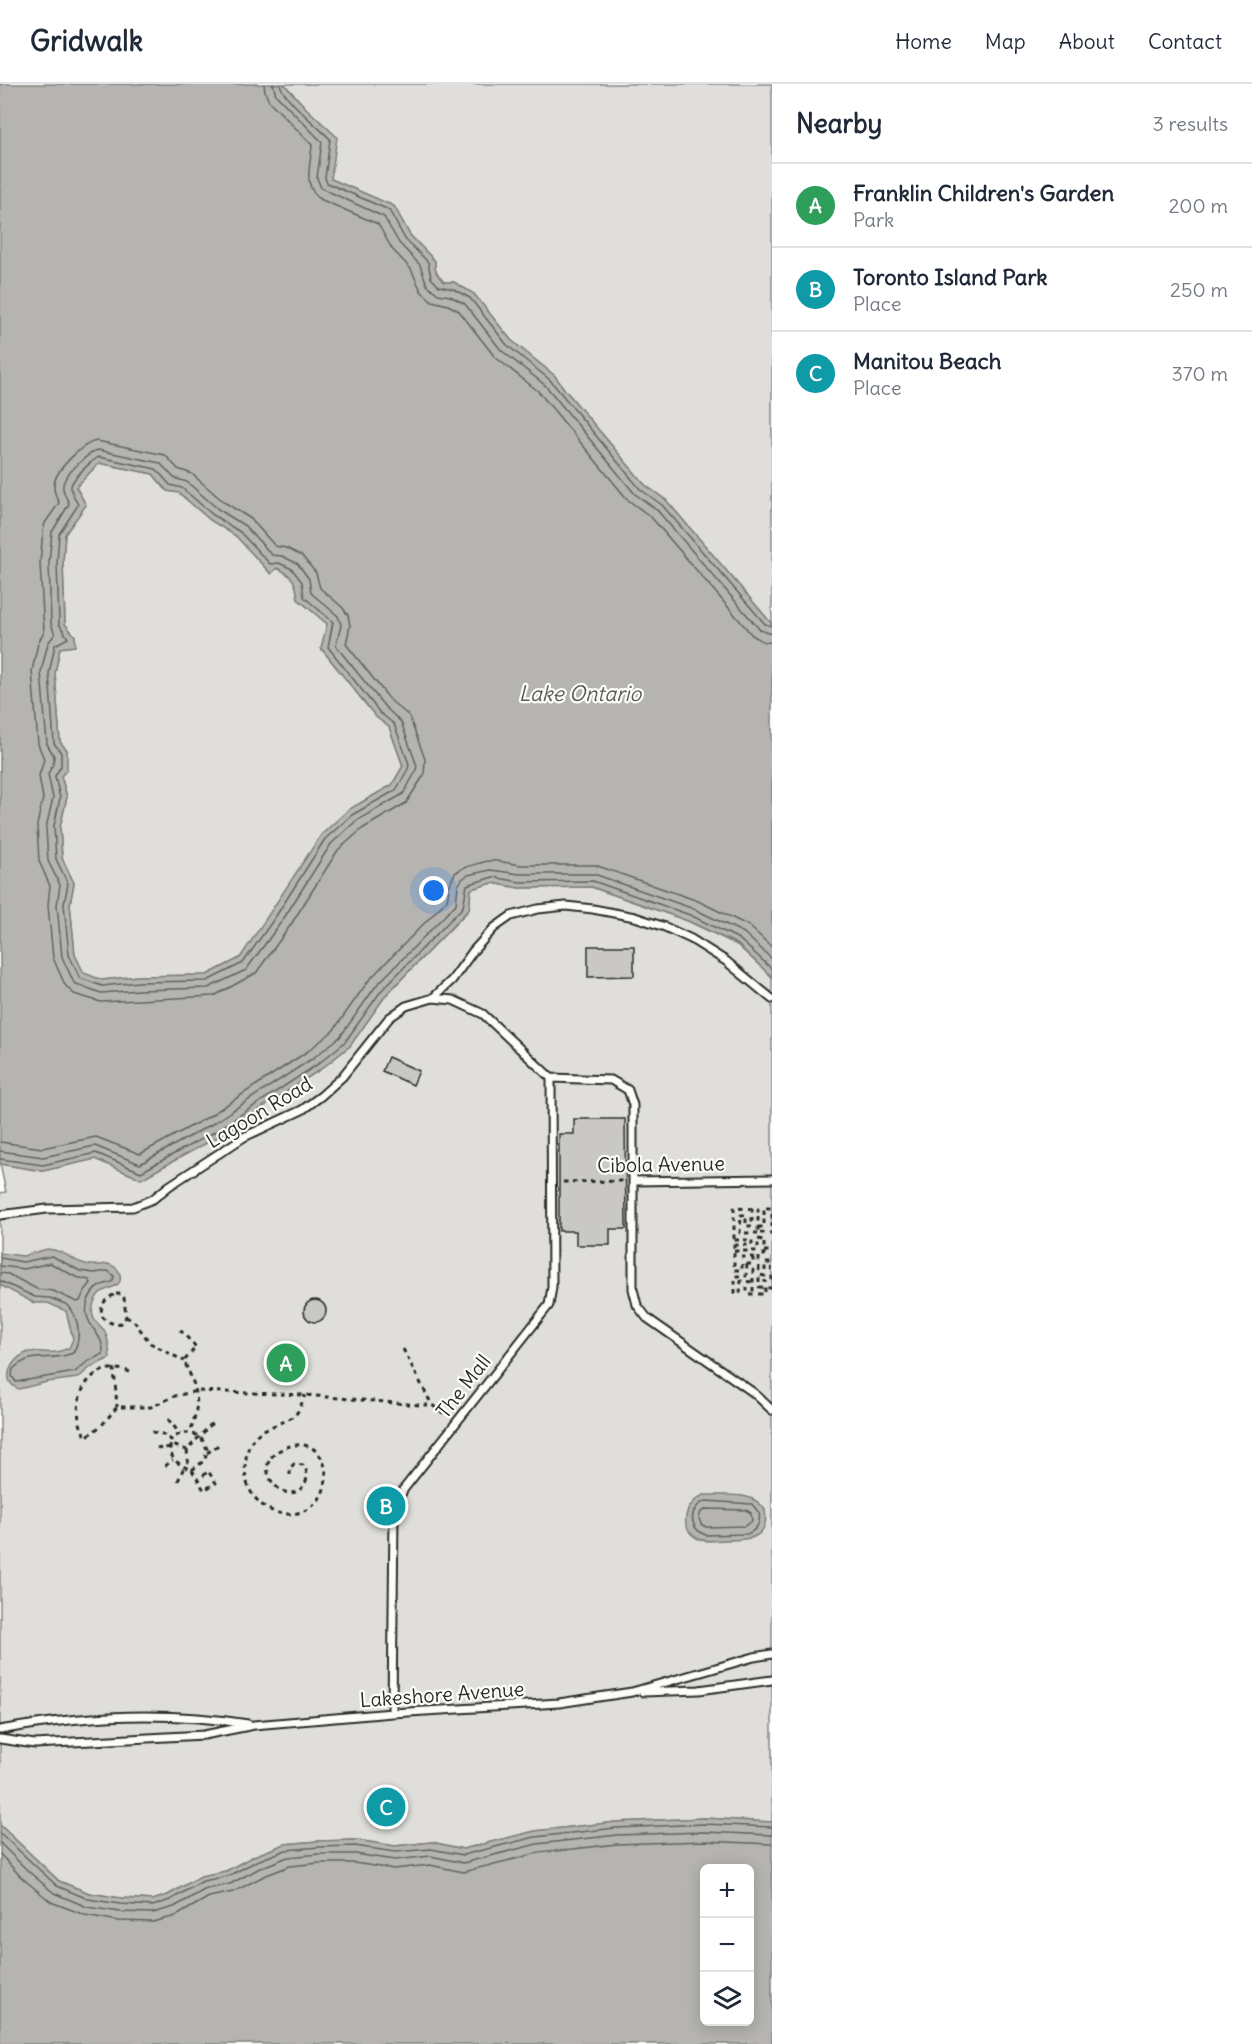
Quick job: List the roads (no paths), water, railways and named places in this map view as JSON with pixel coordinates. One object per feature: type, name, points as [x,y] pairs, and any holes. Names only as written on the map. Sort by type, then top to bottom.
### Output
[{"type":"lane","name":"Lagoon Road","points":[[0,1215],[47,1209],[133,1207],[144,1204],[244,1137],[302,1110],[342,1077],[396,1012],[409,1005],[433,998],[452,980],[473,951],[494,928],[511,916],[538,909],[566,906],[614,913],[665,927],[691,939],[726,961],[772,999]]},
{"type":"lane","points":[[433,998],[453,1000],[483,1014],[551,1078],[611,1080],[628,1089],[633,1105],[633,1289],[638,1307],[647,1318],[750,1390],[772,1410]]},
{"type":"lane","name":"The Mall","points":[[392,1713],[394,1512],[403,1490],[549,1305],[552,1287],[551,1078]]},
{"type":"lane","name":"Cibola Avenue","points":[[634,1181],[772,1179]]},
{"type":"lane","name":"Lakeshore Avenue","points":[[632,1692],[754,1657],[772,1654]]},
{"type":"lane","name":"Lakeshore Avenue","points":[[0,1739],[35,1744],[204,1735],[254,1725],[392,1713],[559,1703],[632,1692],[699,1689],[772,1680]]},
{"type":"lane","name":"Lakeshore Avenue","points":[[0,1730],[38,1724],[116,1718],[204,1717],[254,1725]]},
{"type":"water","name":"Lake Ontario","points":[[0,84],[284,84],[337,137],[331,179],[394,206],[410,235],[435,261],[438,275],[444,282],[454,282],[474,294],[511,340],[555,376],[645,485],[666,500],[772,624],[772,977],[737,944],[688,921],[592,887],[519,888],[493,883],[471,889],[469,909],[386,995],[350,1046],[321,1069],[219,1136],[141,1179],[95,1159],[43,1171],[0,1164]],"holes":[[[99,463],[153,474],[167,491],[179,493],[210,520],[236,536],[271,574],[277,568],[291,577],[298,599],[327,624],[321,648],[376,717],[389,727],[403,766],[392,785],[348,810],[321,835],[240,958],[207,975],[138,976],[102,980],[84,973],[75,955],[70,904],[74,883],[62,858],[60,827],[67,797],[61,776],[67,770],[67,750],[60,742],[55,673],[60,648],[75,646],[75,636],[65,624],[63,562],[65,534],[86,505],[76,487]]]},
{"type":"water","points":[[47,1249],[56,1250],[88,1264],[108,1264],[118,1270],[120,1281],[100,1293],[92,1310],[95,1320],[106,1333],[110,1358],[91,1367],[78,1378],[19,1389],[10,1381],[9,1371],[20,1356],[36,1351],[58,1352],[69,1348],[73,1339],[66,1311],[48,1303],[34,1303],[0,1285],[0,1253],[23,1256]]},
{"type":"water","points":[[704,1495],[738,1495],[753,1499],[765,1510],[764,1527],[755,1536],[741,1540],[711,1541],[697,1538],[687,1528],[686,1515],[692,1503]]},
{"type":"water","points":[[704,1818],[772,1822],[772,2044],[0,2044],[0,1825],[59,1881],[89,1893],[153,1900],[168,1895],[201,1876],[226,1871],[254,1856],[285,1844],[356,1840],[395,1846],[432,1842],[463,1849],[535,1831],[616,1822]]},
{"type":"place","name":"Franklin Children's Garden","points":[[286,1363]]},
{"type":"place","name":"Toronto Island Park","points":[[386,1506]]},
{"type":"place","name":"Manitou Beach","points":[[386,1807]]}]
